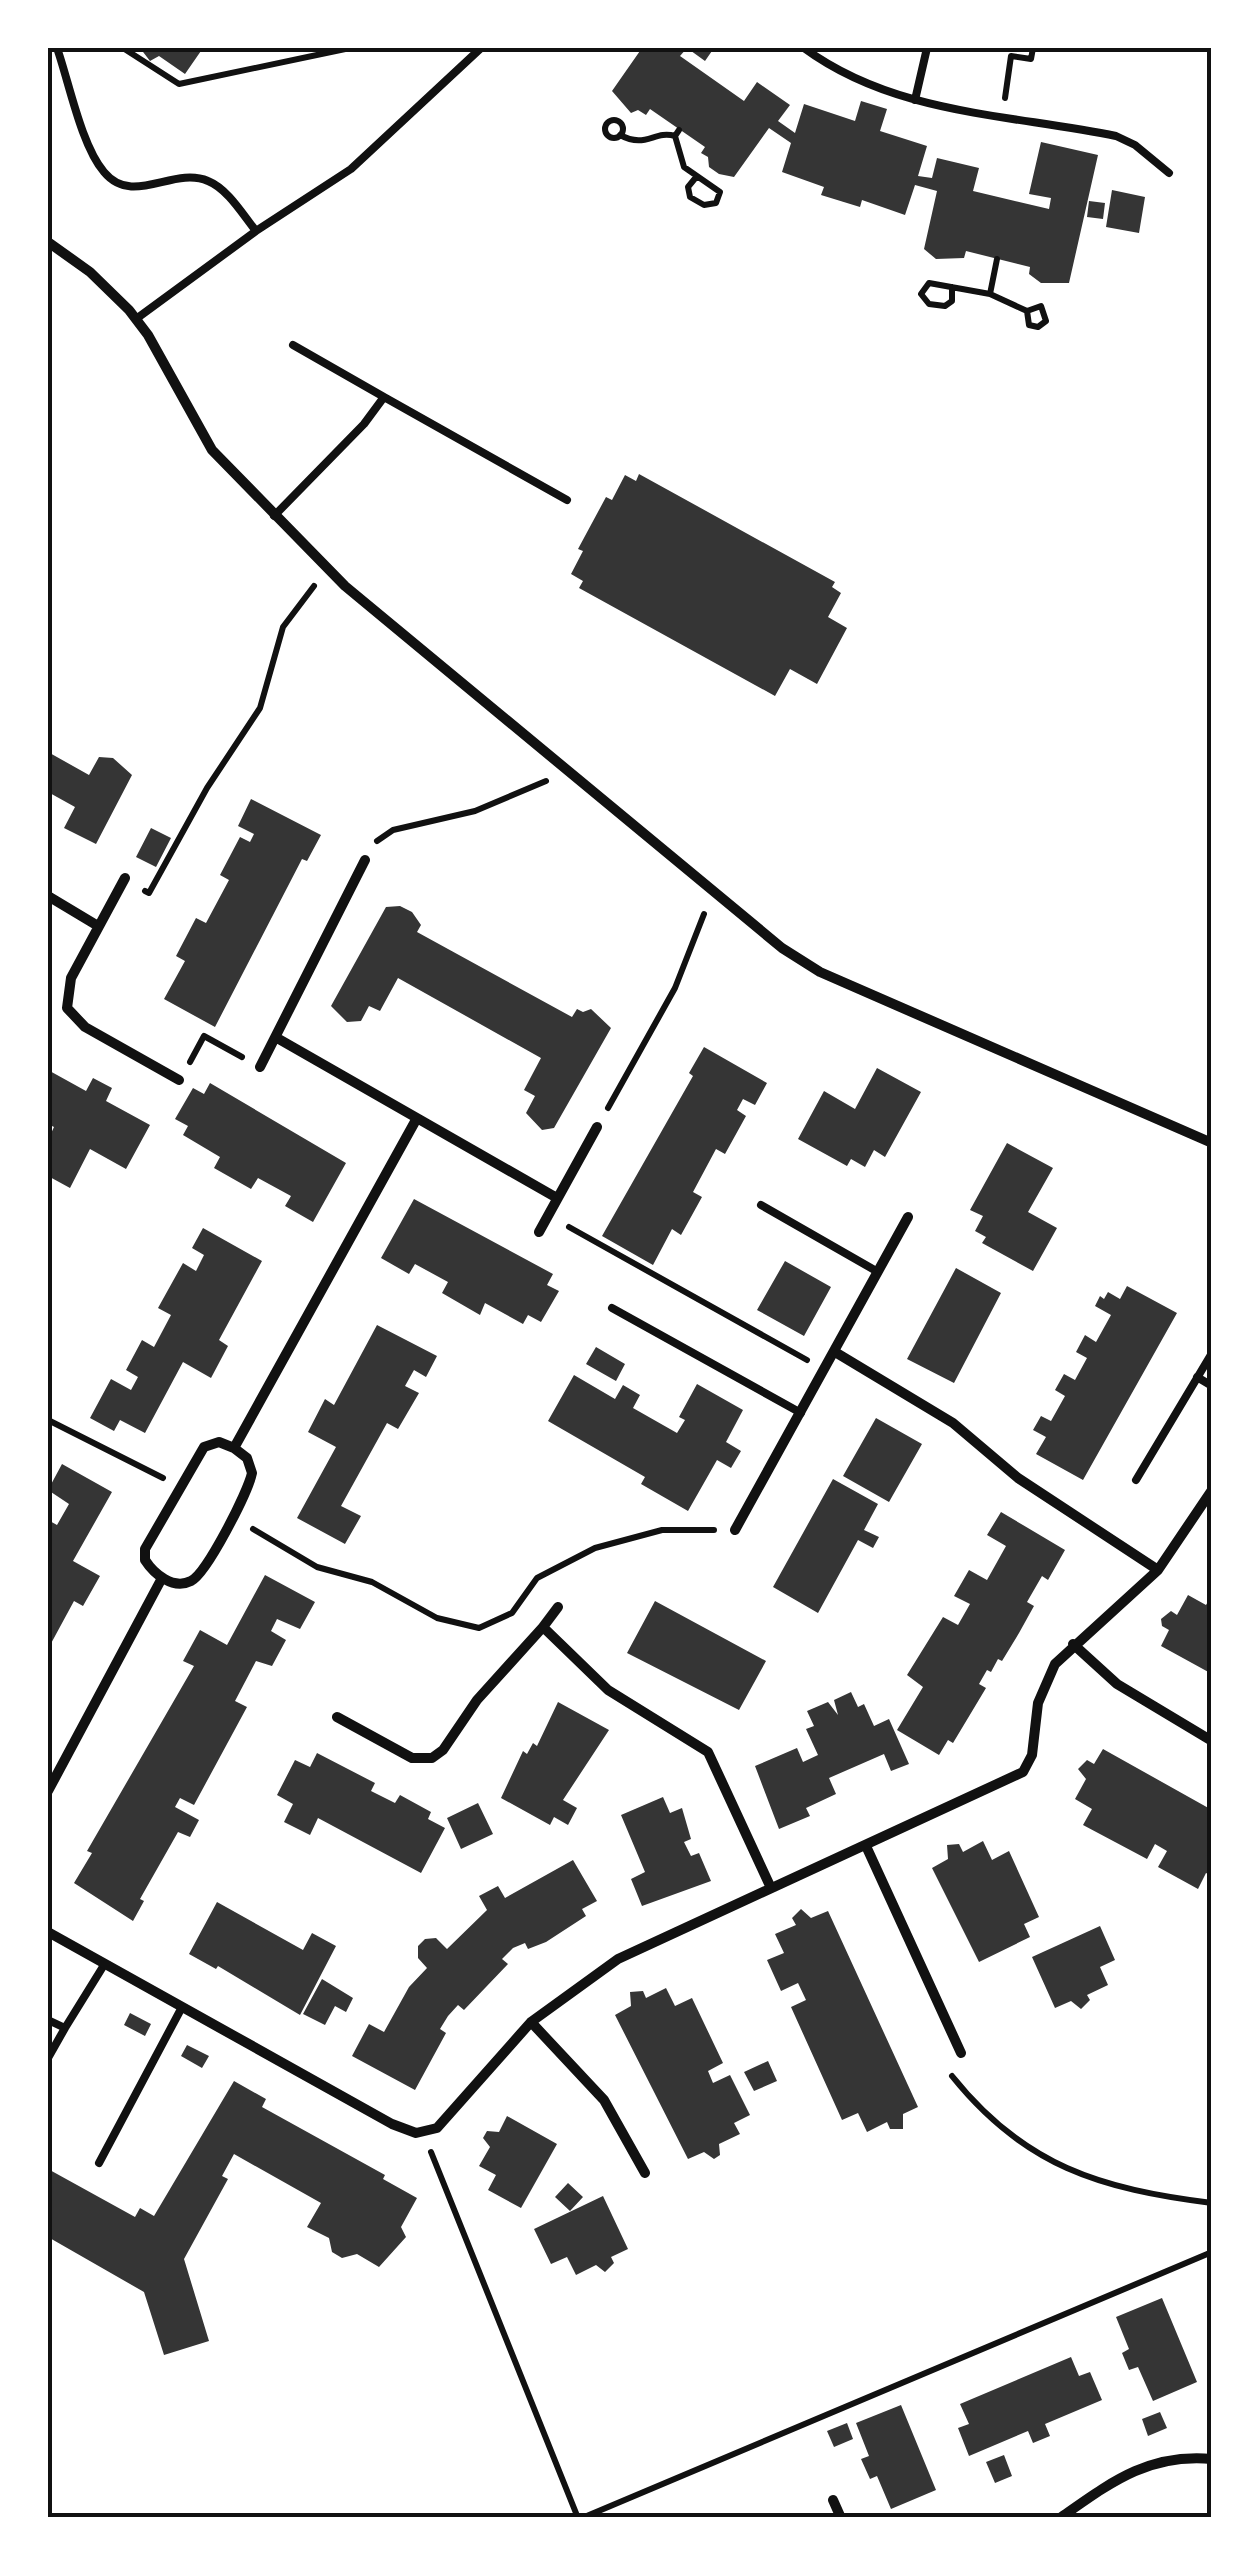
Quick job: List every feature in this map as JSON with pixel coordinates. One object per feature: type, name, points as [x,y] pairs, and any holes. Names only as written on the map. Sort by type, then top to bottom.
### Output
[{"type":"street","points":[[48,242],[90,272],[136,320],[212,450],[328,570],[782,948],[820,972],[1212,1143]]},
{"type":"street","points":[[260,1067],[365,860]]},
{"type":"street","points":[[124,878],[67,989],[70,1014],[85,1027],[179,1080]]},
{"type":"street","points":[[48,896],[98,926]]},
{"type":"street","points":[[276,1038],[557,1198]]},
{"type":"street","points":[[234,1448],[417,1118]]},
{"type":"street","points":[[539,1232],[597,1126]]},
{"type":"street","points":[[736,1530],[908,1217]]},
{"type":"street","points":[[836,1352],[953,1423],[1018,1478],[1158,1570]]},
{"type":"street","points":[[219,1442],[247,1458],[252,1473],[196,1578],[181,1583],[162,1578],[145,1560],[145,1549],[178,1486],[204,1447],[219,1442]]},
{"type":"street","points":[[48,1932],[392,2124],[424,2133],[449,2117],[532,2022],[618,1959],[1024,1772],[1032,1755],[1043,1689],[1059,1657],[1158,1570],[1208,1505],[1212,1490]]},
{"type":"street","points":[[48,1791],[162,1578]]},
{"type":"street","points":[[338,1717],[412,1758],[432,1758],[444,1750],[477,1700],[558,1606]]},
{"type":"street","points":[[542,1626],[608,1690],[708,1752],[770,1888]]},
{"type":"street","points":[[1073,1644],[1117,1684],[1212,1742]]},
{"type":"street","points":[[866,1846],[961,2053]]},
{"type":"street","points":[[532,2022],[604,2100],[645,2173]]},
{"type":"street","points":[[1060,2518],[1140,2466],[1168,2458],[1212,2460]]},
{"type":"street","points":[[834,2500],[841,2518]]},
{"type":"lane","points":[[57,48],[92,150],[108,176],[120,185],[139,187],[186,178],[206,180],[224,192],[256,231]]},
{"type":"lane","points":[[136,320],[256,231],[351,170],[481,48]]},
{"type":"lane","points":[[804,48],[830,67],[915,100],[1002,119],[1116,136],[1136,145],[1169,173]]},
{"type":"lane","points":[[915,100],[926,48]]},
{"type":"lane","points":[[293,345],[567,500]]},
{"type":"lane","points":[[274,516],[364,424],[384,397]]},
{"type":"lane","points":[[761,1205],[878,1272]]},
{"type":"lane","points":[[612,1308],[801,1413]]},
{"type":"lane","points":[[1136,1480],[1212,1353]]},
{"type":"lane","points":[[1197,1377],[1212,1386]]},
{"type":"lane","points":[[48,2058],[104,1965]]},
{"type":"lane","points":[[99,2164],[181,2008]]},
{"type":"lane","points":[[48,2020],[66,2028]]},
{"type":"path","points":[[123,48],[180,84],[350,48]]},
{"type":"path","points":[[1002,119],[1014,53],[1031,58],[1033,48]]},
{"type":"path","points":[[620,135],[639,142],[677,133],[680,160],[720,192],[716,203],[704,206],[690,196],[688,187],[697,176]]},
{"type":"path","points":[[990,294],[997,259]]},
{"type":"path","points":[[952,287],[952,301],[945,306],[929,304],[921,294],[927,283],[952,287],[990,294],[1027,311]]},
{"type":"path","points":[[124,878],[149,893],[206,788],[266,698],[283,627],[328,570]]},
{"type":"path","points":[[365,860],[384,834],[486,808],[546,781],[563,768]]},
{"type":"path","points":[[597,1126],[666,1004],[701,920],[719,896]]},
{"type":"path","points":[[179,1080],[204,1036],[260,1067]]},
{"type":"path","points":[[548,1215],[825,1370]]},
{"type":"path","points":[[48,1420],[178,1486]]},
{"type":"path","points":[[232,1516],[316,1567],[358,1576],[437,1618],[479,1628],[512,1613],[537,1578],[608,1542],[662,1530],[736,1530]]},
{"type":"path","points":[[961,2053],[942,2062],[997,2126],[1031,2152],[1092,2177],[1212,2203]]},
{"type":"path","points":[[424,2133],[580,2518],[1212,2252]]},
{"type":"building","points":[[140,48],[203,48],[185,74],[159,56],[150,61]]},
{"type":"building","points":[[642,48],[687,48],[680,56],[744,101],[757,82],[790,105],[778,121],[795,133],[804,104],[855,121],[861,101],[887,109],[880,131],[927,146],[918,176],[932,178],[937,158],[979,168],[973,191],[1049,209],[1051,198],[1029,194],[1041,142],[1098,155],[1069,283],[1041,283],[1029,274],[1030,267],[966,251],[964,258],[936,259],[924,249],[937,191],[915,185],[905,215],[862,200],[860,207],[821,195],[824,187],[782,172],[791,143],[769,128],[734,177],[719,174],[709,167],[708,157],[701,153],[705,147],[650,109],[646,115],[638,110],[631,113],[612,91]]},
{"type":"building","points":[[687,48],[714,48],[705,61]]},
{"type":"building","points":[[1112,190],[1145,197],[1139,233],[1106,227]]},
{"type":"building","points":[[1089,201],[1105,203],[1103,219],[1087,217]]},
{"type":"building","points":[[639,474],[835,582],[832,587],[841,593],[828,617],[847,628],[817,684],[790,669],[775,696],[579,588],[583,581],[571,574],[583,551],[578,549],[606,497],[612,500],[625,475],[636,481]]},
{"type":"building","points":[[48,752],[89,775],[99,757],[113,758],[132,775],[96,844],[64,828],[75,807],[48,792]]},
{"type":"building","points":[[251,799],[321,835],[307,861],[302,859],[215,1027],[164,999],[185,961],[176,956],[196,918],[206,923],[229,880],[220,875],[240,837],[250,842],[254,834],[238,826]]},
{"type":"building","points":[[151,828],[171,838],[156,867],[136,857]]},
{"type":"building","points":[[400,906],[412,912],[421,925],[417,932],[572,1017],[577,1009],[591,1009],[611,1028],[554,1128],[542,1130],[526,1113],[535,1096],[524,1090],[541,1058],[398,978],[380,1011],[369,1006],[361,1021],[347,1022],[331,1006],[386,907]]},
{"type":"building","points":[[704,1047],[767,1083],[755,1105],[743,1099],[737,1110],[746,1116],[725,1154],[716,1149],[693,1192],[702,1197],[681,1235],[672,1229],[653,1265],[602,1236],[693,1076],[689,1073]]},
{"type":"building","points":[[877,1068],[921,1092],[885,1157],[874,1150],[865,1167],[851,1159],[847,1166],[798,1139],[824,1091],[855,1109]]},
{"type":"building","points":[[48,1070],[86,1091],[93,1078],[112,1088],[106,1101],[150,1125],[126,1169],[90,1149],[70,1188],[48,1176],[48,1140],[54,1127],[48,1124]]},
{"type":"building","points":[[210,1083],[346,1163],[313,1222],[285,1206],[291,1196],[258,1178],[251,1189],[214,1168],[220,1157],[183,1135],[188,1126],[175,1119],[193,1088],[204,1094]]},
{"type":"building","points":[[1007,1143],[1053,1168],[1028,1212],[1057,1228],[1033,1271],[982,1243],[986,1237],[975,1231],[983,1216],[970,1210]]},
{"type":"building","points":[[414,1199],[553,1274],[547,1285],[559,1291],[541,1322],[528,1315],[523,1324],[485,1303],[480,1315],[442,1293],[448,1282],[415,1264],[409,1274],[381,1258]]},
{"type":"building","points":[[203,1228],[262,1261],[219,1340],[228,1346],[211,1378],[183,1362],[145,1433],[120,1420],[114,1431],[90,1418],[111,1379],[131,1390],[138,1377],[126,1370],[142,1340],[154,1347],[171,1315],[158,1308],[183,1263],[196,1271],[204,1255],[192,1248]]},
{"type":"building","points":[[785,1261],[831,1287],[804,1336],[757,1310]]},
{"type":"building","points":[[956,1268],[1001,1293],[954,1383],[907,1359]]},
{"type":"building","points":[[1127,1286],[1177,1313],[1083,1480],[1036,1454],[1046,1437],[1033,1430],[1041,1416],[1051,1421],[1065,1396],[1055,1390],[1064,1374],[1075,1380],[1087,1358],[1076,1352],[1085,1335],[1096,1342],[1111,1315],[1095,1306],[1100,1296],[1104,1299],[1108,1292],[1120,1299]]},
{"type":"building","points":[[377,1325],[437,1356],[426,1377],[414,1370],[405,1386],[419,1393],[398,1429],[387,1423],[341,1506],[361,1516],[345,1544],[297,1518],[336,1447],[308,1432],[325,1399],[334,1405]]},
{"type":"building","points":[[596,1347],[625,1364],[616,1381],[586,1364]]},
{"type":"building","points":[[574,1375],[615,1399],[623,1385],[640,1395],[633,1408],[677,1433],[685,1420],[679,1417],[697,1384],[743,1410],[726,1442],[741,1451],[731,1468],[717,1460],[688,1511],[641,1484],[645,1477],[548,1421]]},
{"type":"building","points":[[876,1418],[922,1444],[889,1502],[843,1476]]},
{"type":"building","points":[[62,1464],[112,1492],[73,1561],[100,1576],[83,1606],[74,1601],[48,1649],[48,1520],[57,1525],[69,1504],[48,1490]]},
{"type":"building","points":[[833,1479],[878,1504],[864,1530],[879,1537],[873,1548],[858,1540],[818,1613],[773,1587]]},
{"type":"building","points":[[1001,1512],[1065,1550],[1048,1580],[1042,1576],[1027,1602],[1034,1606],[1019,1633],[1002,1661],[998,1659],[991,1672],[987,1670],[979,1684],[986,1688],[953,1743],[948,1740],[939,1755],[897,1730],[923,1687],[907,1675],[943,1617],[958,1625],[970,1604],[954,1596],[969,1570],[987,1580],[1006,1546],[987,1535]]},
{"type":"building","points":[[265,1575],[315,1602],[300,1629],[277,1619],[271,1631],[286,1640],[272,1666],[256,1661],[235,1701],[247,1707],[194,1805],[180,1798],[175,1807],[199,1820],[190,1837],[178,1832],[140,1899],[144,1901],[133,1921],[74,1883],[92,1853],[87,1851],[194,1666],[183,1661],[200,1630],[227,1645]]},
{"type":"building","points":[[1188,1595],[1206,1605],[1212,1595],[1212,1674],[1161,1646],[1169,1630],[1162,1626],[1161,1619],[1171,1611],[1177,1615]]},
{"type":"building","points":[[655,1601],[766,1661],[739,1710],[627,1653]]},
{"type":"building","points":[[851,1692],[858,1707],[864,1704],[874,1726],[889,1719],[909,1764],[891,1771],[884,1754],[829,1778],[836,1794],[806,1808],[810,1816],[779,1829],[755,1766],[797,1748],[803,1762],[818,1755],[806,1729],[814,1726],[807,1711],[828,1702],[838,1715],[834,1700]]},
{"type":"building","points":[[558,1702],[609,1730],[563,1800],[577,1808],[568,1825],[554,1817],[550,1825],[501,1798],[523,1751],[527,1754],[533,1743],[537,1746]]},
{"type":"building","points":[[1103,1749],[1212,1810],[1212,1876],[1206,1873],[1198,1889],[1158,1867],[1167,1851],[1155,1844],[1147,1859],[1083,1825],[1092,1809],[1075,1799],[1086,1779],[1078,1769],[1087,1760],[1094,1764]]},
{"type":"building","points":[[317,1753],[375,1783],[371,1791],[395,1803],[400,1795],[431,1812],[428,1819],[445,1828],[421,1873],[318,1818],[310,1835],[284,1822],[293,1804],[277,1795],[295,1760],[310,1767]]},
{"type":"building","points":[[663,1797],[670,1813],[682,1808],[691,1839],[684,1842],[691,1856],[699,1853],[711,1881],[642,1906],[631,1879],[645,1872],[621,1815]]},
{"type":"building","points":[[478,1803],[493,1834],[461,1849],[447,1818]]},
{"type":"building","points":[[983,1841],[992,1860],[1009,1851],[1039,1917],[1024,1924],[1030,1937],[979,1962],[932,1868],[948,1859],[947,1845],[959,1844],[963,1852]]},
{"type":"building","points":[[573,1860],[597,1901],[582,1909],[586,1916],[546,1942],[528,1949],[525,1943],[502,1959],[508,1964],[464,2010],[458,2005],[448,2016],[440,2029],[446,2033],[415,2090],[352,2056],[369,2024],[384,2032],[409,1987],[427,1968],[418,1958],[418,1946],[425,1939],[436,1938],[447,1949],[487,1910],[479,1896],[498,1886],[505,1898]]},
{"type":"building","points":[[217,1902],[303,1950],[312,1933],[336,1946],[300,2015],[218,1966],[216,1969],[189,1954]]},
{"type":"building","points":[[801,1909],[811,1918],[828,1911],[918,2107],[903,2114],[903,2129],[890,2129],[887,2122],[867,2132],[858,2113],[842,2120],[791,2007],[806,2000],[798,1983],[781,1991],[767,1960],[784,1953],[775,1934],[796,1925],[792,1918]]},
{"type":"building","points":[[1100,1926],[1115,1960],[1100,1967],[1108,1985],[1087,1995],[1090,2000],[1081,2009],[1071,2001],[1055,2008],[1032,1957]]},
{"type":"building","points":[[322,1979],[353,1998],[346,2012],[335,2006],[325,2025],[303,2014]]},
{"type":"building","points":[[666,1988],[675,2006],[692,1998],[723,2063],[708,2071],[713,2083],[730,2075],[750,2115],[734,2123],[740,2134],[719,2144],[720,2155],[714,2159],[704,2152],[688,2159],[615,2015],[631,2006],[630,1992],[643,1991],[646,1998]]},
{"type":"building","points":[[130,2013],[151,2024],[145,2036],[124,2025]]},
{"type":"building","points":[[187,2045],[209,2056],[202,2068],[181,2056]]},
{"type":"building","points":[[768,2061],[777,2081],[754,2091],[744,2072]]},
{"type":"building","points":[[234,2081],[266,2099],[262,2107],[385,2175],[383,2179],[417,2198],[401,2227],[406,2237],[379,2267],[357,2254],[342,2258],[332,2252],[329,2238],[307,2227],[321,2203],[234,2154],[222,2176],[228,2179],[184,2259],[209,2341],[164,2355],[144,2292],[48,2237],[48,2169],[135,2217],[140,2208],[154,2216]]},
{"type":"building","points":[[507,2116],[557,2144],[521,2208],[488,2190],[496,2175],[479,2166],[490,2147],[483,2138],[487,2131],[499,2132]]},
{"type":"building","points":[[568,2183],[583,2197],[570,2211],[555,2197]]},
{"type":"building","points":[[603,2196],[628,2249],[611,2257],[614,2263],[605,2272],[596,2265],[576,2275],[567,2257],[551,2264],[534,2229]]},
{"type":"building","points":[[1162,2298],[1197,2382],[1153,2401],[1138,2367],[1129,2370],[1122,2353],[1129,2349],[1116,2317]]},
{"type":"building","points":[[1071,2357],[1079,2376],[1090,2372],[1102,2400],[1045,2424],[1050,2436],[1033,2443],[1028,2431],[969,2456],[958,2428],[969,2424],[960,2404]]},
{"type":"building","points":[[901,2405],[936,2490],[891,2509],[877,2476],[870,2479],[861,2459],[869,2456],[856,2423]]},
{"type":"building","points":[[1160,2412],[1167,2428],[1148,2436],[1142,2419]]},
{"type":"building","points":[[847,2423],[853,2439],[834,2447],[827,2431]]},
{"type":"building","points":[[1004,2455],[1012,2476],[995,2483],[986,2462]]}]
